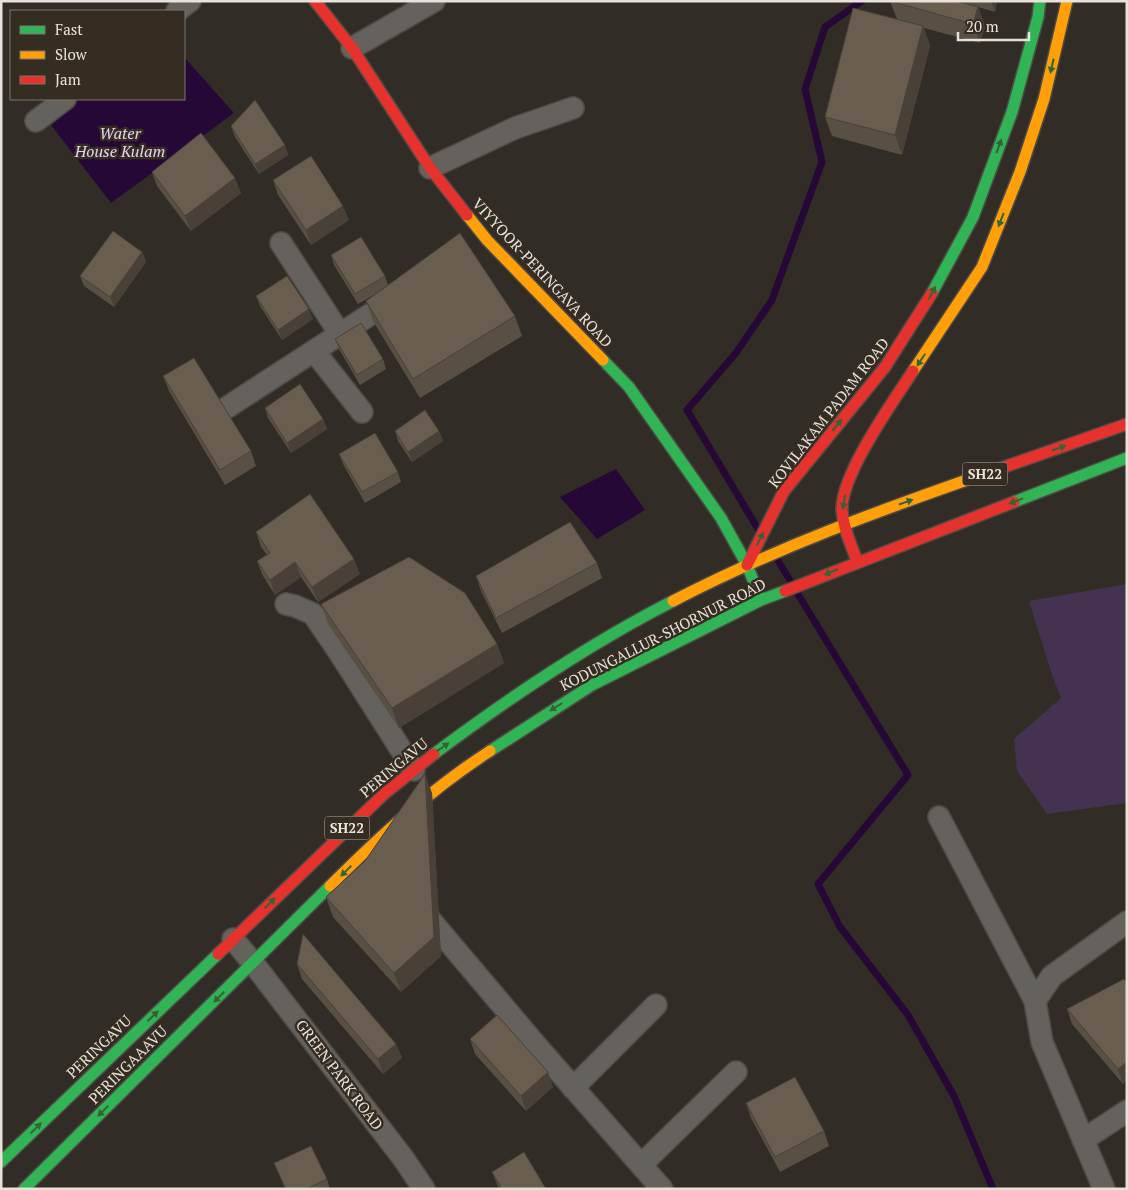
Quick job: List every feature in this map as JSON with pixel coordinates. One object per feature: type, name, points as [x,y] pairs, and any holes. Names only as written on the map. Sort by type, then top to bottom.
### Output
[{"type":"main road","name":"VIYYOOR-PERINGAVA ROAD","points":[[315,1],[352,48],[430,168],[487,240],[629,387],[751,561],[766,598]]},
{"type":"main road","name":"KOVILAKAM PADAM ROAD","points":[[751,561],[784,491],[885,367],[924,308],[973,217],[1012,112],[1038,17],[1040,1]]},
{"type":"main road","points":[[857,562],[843,523],[842,507],[846,487],[858,459],[882,418],[982,268],[1020,172],[1044,99],[1067,1]]},
{"type":"main road","name":"KODUNGALLUR-SHORNUR ROAD","points":[[751,561],[843,523],[1127,424]]},
{"type":"main road","name":"KODUNGALLUR-SHORNUR ROAD","points":[[254,963],[376,855],[426,798],[478,759],[592,685],[766,598],[1127,458]]},
{"type":"main road","name":"PERINGAVU","points":[[1,1162],[340,835],[384,794],[431,756],[576,656],[670,602],[751,561]]},
{"type":"main road","name":"PERINGAAAVU","points":[[24,1189],[254,963]]},
{"type":"street","points":[[178,10],[190,1]]},
{"type":"street","points":[[352,48],[434,1]]},
{"type":"street","points":[[36,122],[64,100]]},
{"type":"street","points":[[430,168],[515,128],[573,108]]},
{"type":"street","points":[[467,252],[487,240]]},
{"type":"street","points":[[281,244],[340,334]]},
{"type":"street","points":[[226,408],[412,288]]},
{"type":"street","points":[[314,351],[362,412]]},
{"type":"street","points":[[286,604],[312,614],[339,652],[414,770]]},
{"type":"street","points":[[939,817],[1035,1001],[1042,1042],[1104,1189]]},
{"type":"street","points":[[408,893],[573,1088],[662,1189]]},
{"type":"street","points":[[1035,1001],[1052,976],[1127,922]]},
{"type":"street","name":"GREEN PARK ROAD","points":[[232,939],[254,963],[424,1189]]},
{"type":"street","points":[[573,1088],[656,1005]]},
{"type":"street","points":[[640,1165],[736,1072]]},
{"type":"street","points":[[1084,1140],[1127,1111]]},
{"type":"shaded area","points":[[1127,584],[1127,803],[1047,814],[1017,771],[1014,739],[1061,698],[1029,601]]},
{"type":"water","name":"Water House Kulam","points":[[185,58],[234,113],[111,203],[51,125],[78,100],[185,100]]},
{"type":"water","points":[[616,469],[645,510],[597,539],[560,497]]},
{"type":"building","points":[[890,1],[957,1],[978,7],[973,24]]},
{"type":"building","points":[[853,8],[923,26],[895,135],[825,117]]},
{"type":"building","points":[[255,100],[285,145],[255,164],[231,126]]},
{"type":"building","points":[[201,133],[235,178],[185,216],[152,172]]},
{"type":"building","points":[[311,156],[343,206],[306,230],[273,180]]},
{"type":"building","points":[[113,231],[142,252],[110,297],[80,276]]},
{"type":"building","points":[[460,233],[515,316],[413,379],[366,301]]},
{"type":"building","points":[[361,237],[385,276],[355,294],[331,255]]},
{"type":"building","points":[[287,276],[309,309],[278,330],[256,296]]},
{"type":"building","points":[[361,323],[383,359],[357,375],[335,339]]},
{"type":"building","points":[[194,358],[251,451],[220,470],[163,376]]},
{"type":"building","points":[[300,384],[323,419],[287,443],[265,408]]},
{"type":"building","points":[[425,410],[439,431],[408,452],[395,431]]},
{"type":"building","points":[[375,433],[398,472],[362,492],[339,454]]},
{"type":"building","points":[[310,494],[354,559],[312,587],[295,562],[270,580],[257,561],[270,553],[256,532]]},
{"type":"building","points":[[570,522],[597,563],[496,618],[476,576]]},
{"type":"building","points":[[409,557],[465,593],[497,644],[392,708],[321,604]]},
{"type":"building","points":[[425,774],[434,937],[394,973],[326,897],[365,861]]},
{"type":"building","points":[[303,934],[396,1044],[378,1059],[297,964]]},
{"type":"building","points":[[1124,979],[1127,983],[1127,1062],[1118,1069],[1067,1009]]},
{"type":"building","points":[[497,1015],[548,1072],[521,1096],[470,1039]]},
{"type":"building","points":[[795,1077],[824,1131],[775,1157],[746,1103]]},
{"type":"building","points":[[311,1146],[327,1179],[306,1189],[286,1189],[274,1163]]},
{"type":"building","points":[[524,1152],[546,1189],[502,1189],[492,1172]]},
{"type":"waterway","points":[[758,529],[687,410],[736,353],[772,300],[822,162],[805,89],[825,27],[862,1]]},
{"type":"waterway","points":[[777,559],[791,582]]},
{"type":"waterway","points":[[796,591],[908,775],[818,884],[840,927],[908,1015],[954,1096],[993,1189]]},
{"type":"traffic: fast","points":[[932,293],[973,217],[1012,112],[1038,17],[1040,1]]},
{"type":"traffic: fast","points":[[603,360],[629,387],[721,518],[747,565],[761,600]]},
{"type":"traffic: fast","points":[[1014,502],[1127,458]]},
{"type":"traffic: fast","points":[[490,751],[592,685],[761,600],[785,591]]},
{"type":"traffic: fast","points":[[434,754],[550,672],[611,635],[673,601]]},
{"type":"traffic: fast","points":[[24,1189],[330,886]]},
{"type":"traffic: fast","points":[[1,1162],[218,954]]},
{"type":"traffic: slow","points":[[913,371],[982,267],[1020,172],[1044,99],[1067,1]]},
{"type":"traffic: slow","points":[[467,215],[487,240],[603,360]]},
{"type":"traffic: slow","points":[[673,601],[749,564],[826,532],[984,474]]},
{"type":"traffic: slow","points":[[330,886],[426,797],[490,751]]},
{"type":"traffic: jam","points":[[315,1],[352,48],[430,168],[467,215]]},
{"type":"traffic: jam","points":[[747,565],[784,491],[885,367],[932,293]]},
{"type":"traffic: jam","points":[[857,561],[844,523],[842,510],[844,495],[859,458],[881,419],[913,371]]},
{"type":"traffic: jam","points":[[984,474],[1127,424]]},
{"type":"traffic: jam","points":[[785,591],[1014,502]]},
{"type":"traffic: jam","points":[[218,954],[384,794],[434,754]]}]
